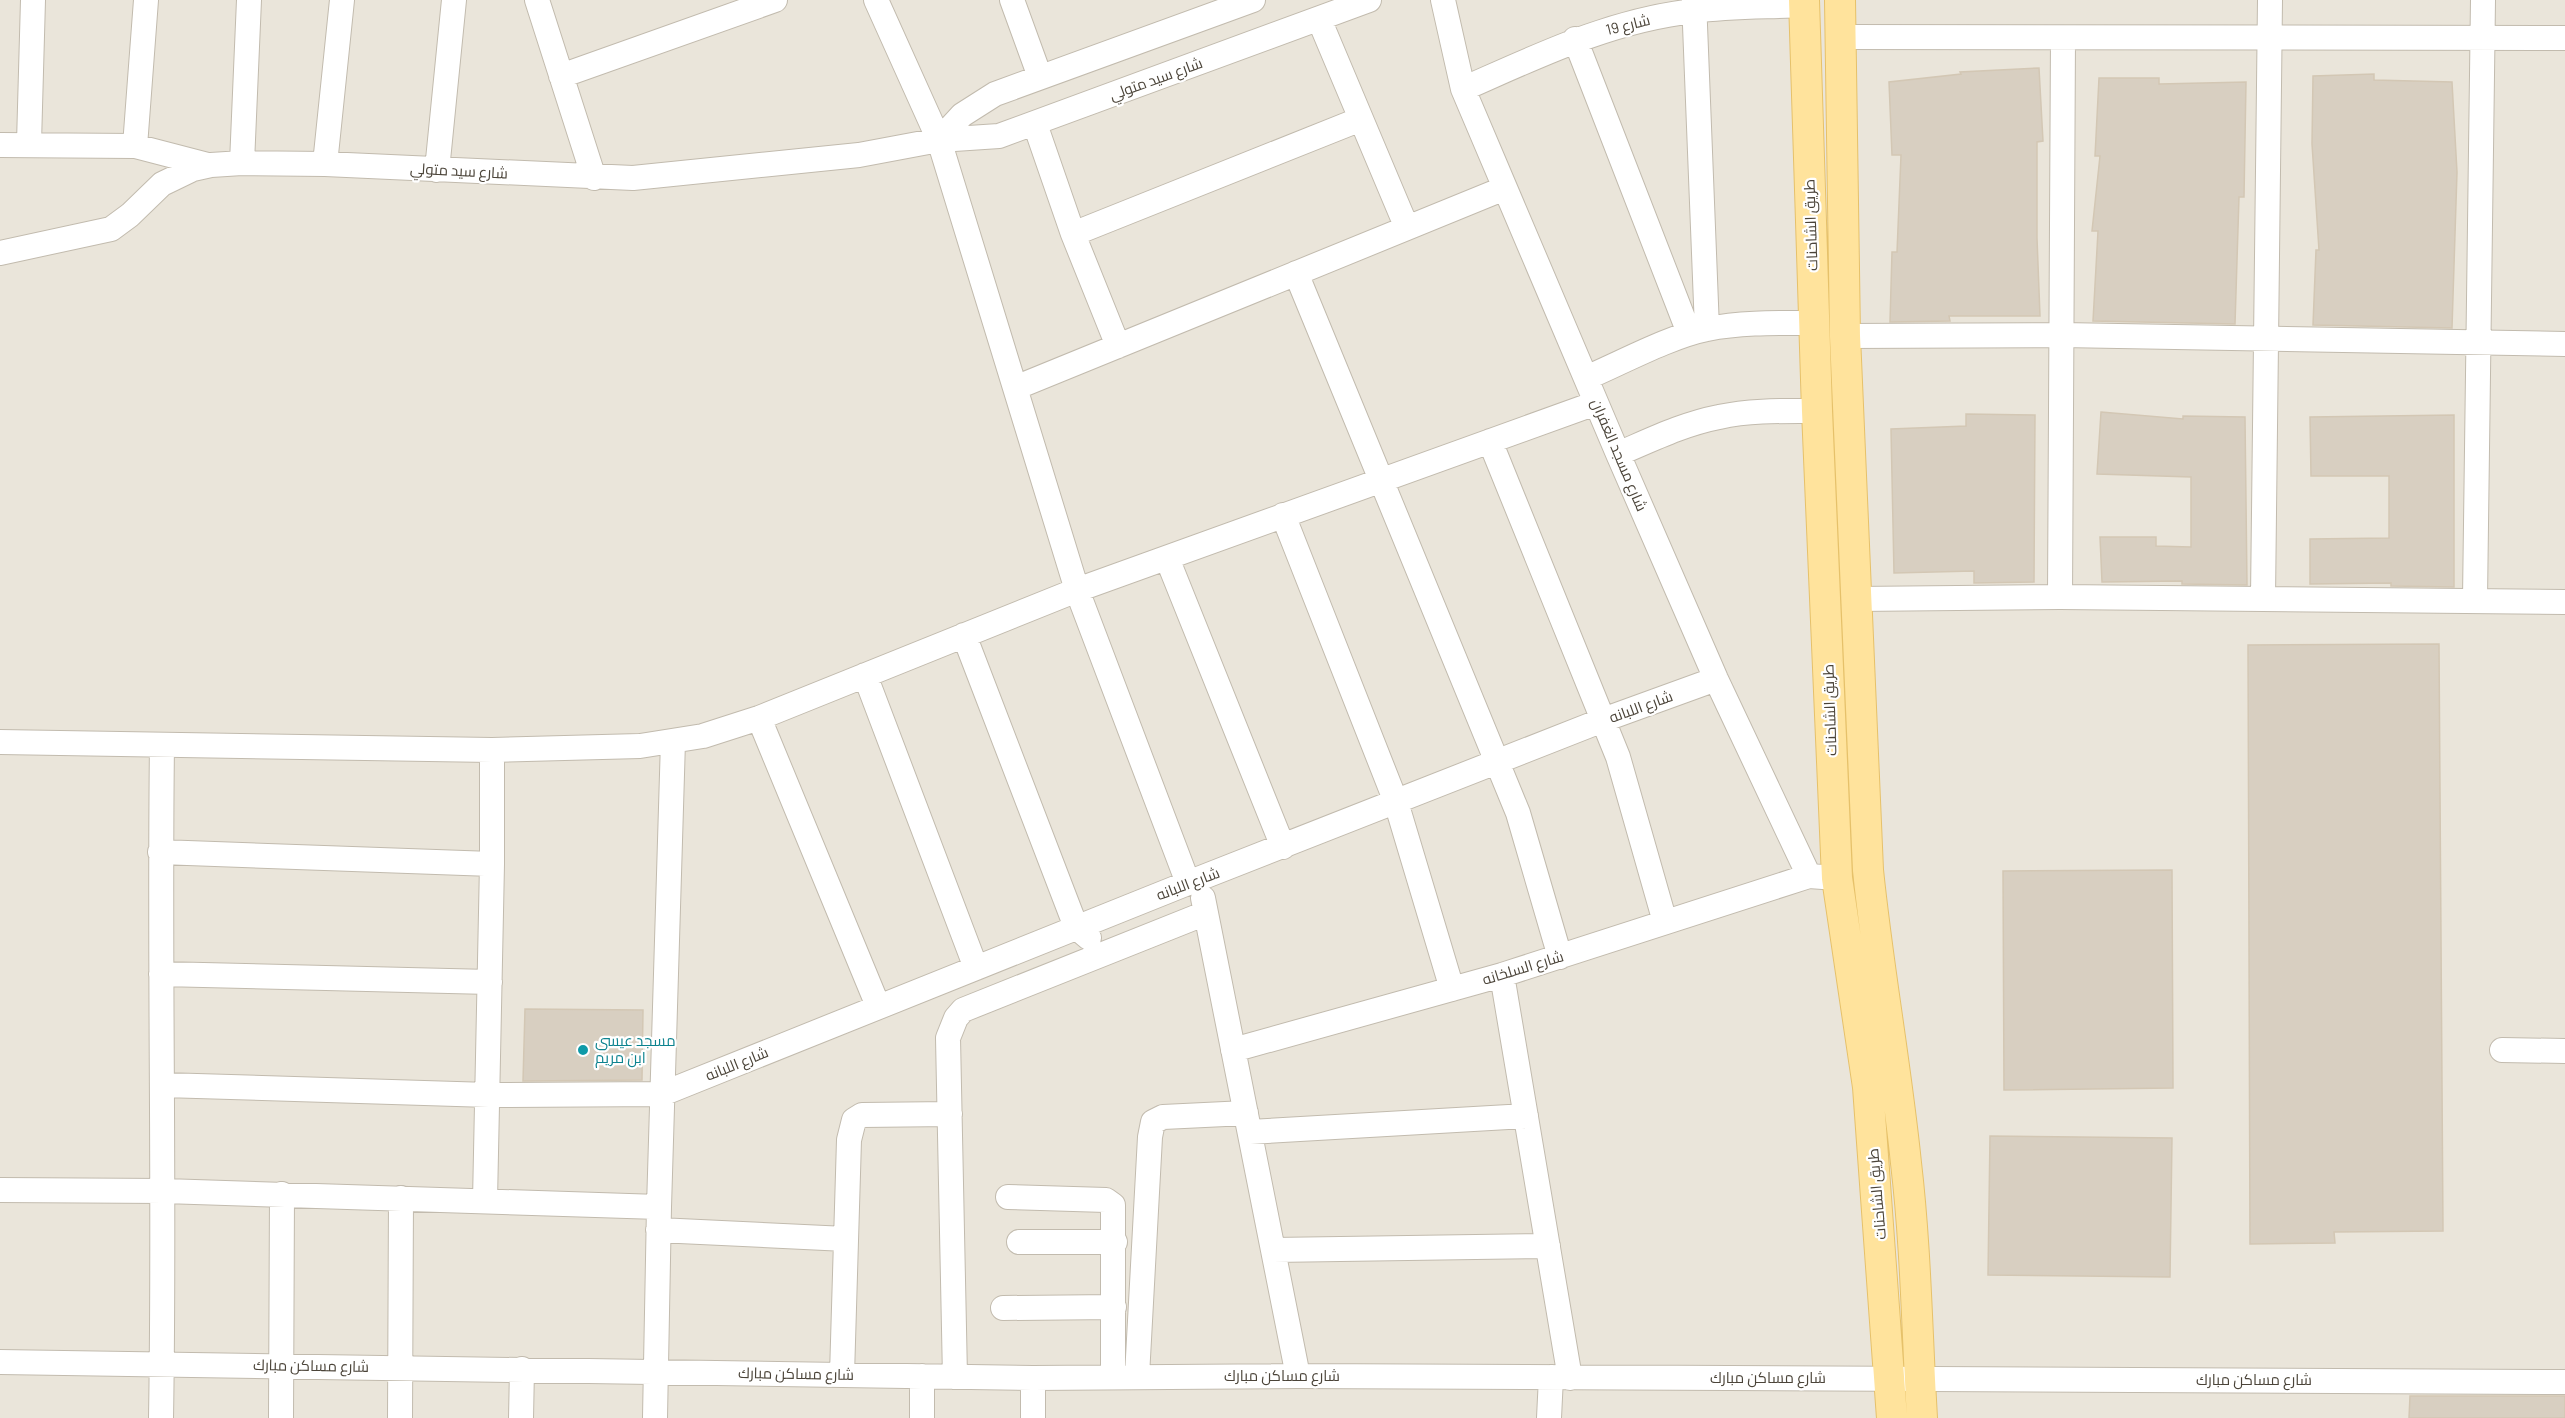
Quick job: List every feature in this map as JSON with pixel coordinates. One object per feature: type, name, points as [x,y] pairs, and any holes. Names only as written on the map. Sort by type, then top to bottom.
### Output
[{"type":"main road","name":"طريق الشاحنات","points":[[1840,0],[1845,336],[1868,870],[1875,937],[1907,1165],[1916,1271],[1905,1378],[1893,1418]]},
{"type":"main road","name":"طريق الشاحنات","points":[[1804,2],[1817,411],[1823,877],[1868,1087],[1905,1378],[1922,1418]]},
{"type":"street","points":[[28,143],[33,0]]},
{"type":"street","points":[[135,146],[146,0]]},
{"type":"street","points":[[242,163],[249,0]]},
{"type":"street","points":[[325,164],[342,0]]},
{"type":"street","points":[[437,170],[454,0]]},
{"type":"street","points":[[537,0],[594,178]]},
{"type":"street","points":[[561,76],[775,0]]},
{"type":"street","points":[[876,0],[939,140],[1077,590],[1206,913],[1298,1376]]},
{"type":"street","points":[[1012,0],[1040,77]]},
{"type":"street","points":[[939,140],[962,115],[995,94],[1253,0]]},
{"type":"street","name":"شارع سيد متولي","points":[[0,253],[111,228],[129,215],[162,184],[194,169],[211,165],[325,164],[633,178],[838,158],[939,140],[983,139],[1015,132],[1370,0]]},
{"type":"street","name":"شارع مسجد الغفران","points":[[1443,0],[1463,89],[1618,454],[1716,679],[1823,877]]},
{"type":"street","points":[[2263,598],[2270,0]]},
{"type":"street","points":[[2475,600],[2483,0]]},
{"type":"street","name":"شارع 19","points":[[1463,89],[1575,39],[1694,5],[1804,2]]},
{"type":"street","points":[[1694,5],[1698,331]]},
{"type":"street","points":[[1319,19],[1407,228]]},
{"type":"street","points":[[1841,37],[2565,38]]},
{"type":"street","points":[[2060,597],[2063,38]]},
{"type":"street","points":[[1575,39],[1698,331]]},
{"type":"street","points":[[1073,234],[1361,119]]},
{"type":"street","points":[[1035,124],[1073,234],[1118,346]]},
{"type":"street","points":[[0,145],[28,143],[135,146],[211,165]]},
{"type":"street","points":[[1015,388],[1505,188]]},
{"type":"street","points":[[1296,273],[1518,813],[1560,957]]},
{"type":"street","points":[[1586,378],[1698,331],[1748,324],[1814,323]]},
{"type":"street","points":[[1845,336],[2062,335],[2565,344]]},
{"type":"street","points":[[0,742],[492,750],[600,748],[703,736],[759,718],[1077,590],[1596,403]]},
{"type":"street","points":[[1618,454],[1671,431],[1718,417],[1767,411],[1817,411]]},
{"type":"street","points":[[1490,441],[1618,757],[1665,922]]},
{"type":"street","points":[[1283,515],[1396,802],[1452,989]]},
{"type":"street","points":[[1167,558],[1283,847]]},
{"type":"street","points":[[1856,599],[2060,597],[2565,602]]},
{"type":"street","points":[[964,635],[1076,927],[1107,953]]},
{"type":"street","points":[[865,675],[976,968]]},
{"type":"street","name":"شارع اللبانه","points":[[662,1095],[1076,927],[1603,720],[1716,679]]},
{"type":"street","points":[[759,718],[878,1006]]},
{"type":"street","points":[[655,1418],[658,1219],[674,741]]},
{"type":"street","points":[[161,1418],[164,1191],[160,852],[162,745]]},
{"type":"street","points":[[485,1201],[489,1095],[492,750]]},
{"type":"street","points":[[160,852],[492,864]]},
{"type":"street","name":"شارع السلخانه","points":[[1233,1050],[1502,975],[1665,922],[1823,877]]},
{"type":"street","points":[[955,1377],[948,1038],[956,1018],[963,1010],[1206,913]]},
{"type":"street","points":[[162,974],[490,982]]},
{"type":"street","points":[[1502,975],[1548,1246],[1560,1378],[1549,1418]]},
{"type":"street","points":[[2502,1050],[2565,1051]]},
{"type":"street","points":[[163,1085],[489,1095],[662,1095]]},
{"type":"street","points":[[842,1375],[849,1140],[854,1120],[862,1115],[950,1114]]},
{"type":"street","points":[[1125,1376],[1153,1122],[1163,1116],[1248,1122],[1526,1116]]},
{"type":"street","points":[[0,1190],[164,1191],[485,1201],[846,1239]]},
{"type":"street","points":[[281,1418],[282,1194]]},
{"type":"street","points":[[1008,1197],[1109,1201],[1115,1208],[1114,1307],[1125,1376]]},
{"type":"street","points":[[400,1418],[402,1198]]},
{"type":"street","points":[[1019,1242],[1114,1242]]},
{"type":"street","points":[[1273,1250],[1548,1246]]},
{"type":"street","points":[[1003,1308],[1114,1307]]},
{"type":"street","name":"شارع مساكن مبارك","points":[[0,1362],[1033,1378],[1298,1376],[2565,1383]]},
{"type":"street","points":[[521,1418],[522,1369]]},
{"type":"street","points":[[922,1376],[922,1418]]},
{"type":"street","points":[[1033,1378],[1033,1418]]},
{"type":"shaded area","points":[[0,0],[2565,0],[2565,1418],[0,1418]]},
{"type":"building","points":[[2039,68],[2043,141],[2037,142],[2040,316],[1949,316],[1950,321],[1890,322],[1892,252],[1897,252],[1901,155],[1892,155],[1889,82],[1961,74],[1960,72]]},
{"type":"building","points":[[2374,74],[2374,80],[2452,82],[2457,172],[2452,328],[2313,325],[2316,250],[2319,250],[2312,144],[2313,76]]},
{"type":"building","points":[[2099,78],[2159,78],[2159,84],[2246,82],[2244,197],[2239,197],[2235,324],[2093,321],[2098,231],[2092,231],[2100,156],[2095,156]]},
{"type":"building","points":[[2101,412],[2183,419],[2183,416],[2245,417],[2247,585],[2182,584],[2182,581],[2102,582],[2100,537],[2156,537],[2156,546],[2191,547],[2191,477],[2097,474]]},
{"type":"building","points":[[1966,414],[2035,415],[2034,582],[1974,583],[1974,571],[1894,573],[1891,429],[1966,426]]},
{"type":"building","points":[[2454,415],[2454,587],[2391,586],[2391,583],[2310,584],[2310,539],[2389,538],[2389,476],[2311,476],[2310,417]]},
{"type":"building","points":[[2439,644],[2443,1231],[2334,1232],[2335,1243],[2250,1244],[2248,645]]},
{"type":"building","points":[[2172,870],[2173,1088],[2004,1090],[2003,871]]},
{"type":"building","name":"مسجد عيسى ابن مريم","points":[[525,1009],[643,1010],[642,1080],[523,1081]]},
{"type":"building","points":[[1990,1136],[2172,1138],[2170,1277],[1988,1275]]},
{"type":"building","points":[[2410,1396],[2565,1396],[2565,1418],[2409,1418]]},
{"type":"place","name":"مسجد عيسى ابن مريم","points":[[583,1050]]}]
